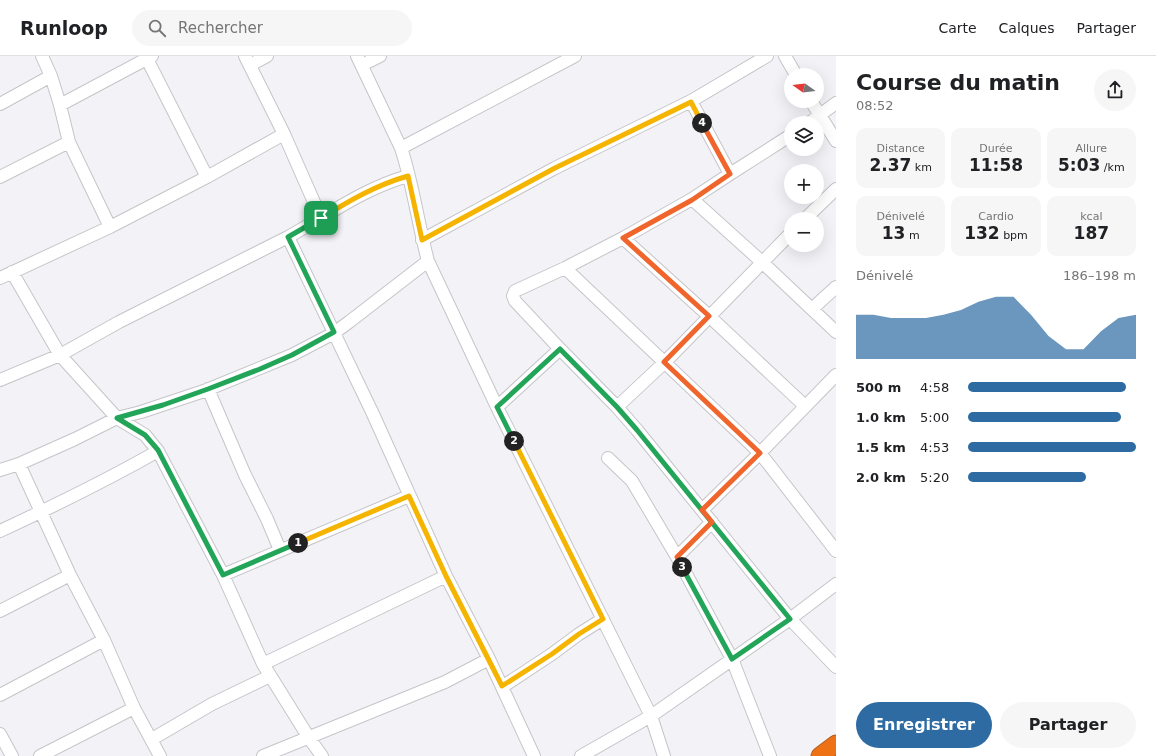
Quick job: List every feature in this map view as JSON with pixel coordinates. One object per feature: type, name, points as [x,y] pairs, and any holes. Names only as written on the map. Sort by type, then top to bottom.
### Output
[{"type":"highway","points":[[820,756],[836,744]]},
{"type":"street","points":[[42,56],[51,76],[69,142],[110,227]]},
{"type":"street","points":[[267,56],[247,61],[284,134],[321,218]]},
{"type":"street","points":[[380,56],[360,60],[406,162],[422,240],[428,261],[497,407],[651,716],[664,756]]},
{"type":"street","points":[[401,148],[575,56]]},
{"type":"street","points":[[422,240],[555,168],[691,102],[767,56]]},
{"type":"street","points":[[785,56],[792,68]]},
{"type":"street","points":[[60,105],[150,57],[207,177]]},
{"type":"street","points":[[0,104],[51,76]]},
{"type":"street","points":[[691,102],[730,174]]},
{"type":"street","points":[[820,115],[836,103]]},
{"type":"street","points":[[816,108],[836,141]]},
{"type":"street","points":[[0,278],[110,227],[207,177],[284,134]]},
{"type":"street","points":[[784,140],[692,200],[565,268],[515,291],[513,296],[515,301],[617,407],[660,457],[790,619],[836,667]]},
{"type":"street","points":[[0,177],[69,142]]},
{"type":"street","points":[[0,380],[60,355],[119,322],[288,237],[368,191],[388,182],[408,176]]},
{"type":"street","points":[[812,212],[836,189]]},
{"type":"street","points":[[692,200],[762,262],[836,332]]},
{"type":"street","points":[[288,237],[373,414],[446,576],[489,659],[534,756]]},
{"type":"street","points":[[623,238],[806,406]]},
{"type":"street","points":[[617,407],[664,362],[784,240]]},
{"type":"street","points":[[0,470],[19,464],[117,418],[208,389],[292,355],[334,332],[375,303],[428,261]]},
{"type":"street","points":[[565,268],[760,453],[836,551]]},
{"type":"street","points":[[12,272],[60,355],[117,418],[145,435],[158,450],[223,575],[263,664],[309,738],[322,756]]},
{"type":"street","points":[[812,309],[836,287]]},
{"type":"street","points":[[497,407],[560,349]]},
{"type":"street","points":[[702,510],[836,375]]},
{"type":"street","points":[[208,389],[245,475],[267,518],[280,550]]},
{"type":"street","points":[[0,530],[111,477],[158,450]]},
{"type":"street","points":[[608,458],[632,482],[677,557],[732,659],[770,756]]},
{"type":"street","points":[[19,464],[70,575],[104,640],[134,708],[160,756]]},
{"type":"street","points":[[223,575],[409,496]]},
{"type":"street","points":[[677,557],[712,522]]},
{"type":"street","points":[[0,611],[70,575]]},
{"type":"street","points":[[263,664],[446,576]]},
{"type":"street","points":[[581,756],[651,716],[790,619],[836,584]]},
{"type":"street","points":[[502,686],[603,619]]},
{"type":"street","points":[[0,695],[104,640]]},
{"type":"street","points":[[263,756],[445,682],[489,659]]},
{"type":"street","points":[[152,739],[212,704],[270,676]]},
{"type":"street","points":[[40,756],[134,708]]},
{"type":"street","points":[[0,734],[12,756]]},
{"type":"route","points":[[321,218],[288,237],[334,332],[292,355],[260,369],[163,405],[117,418],[145,435],[158,450],[223,575],[409,496],[446,576],[502,686],[552,654],[579,634],[603,619],[497,407],[560,349],[617,407],[637,430],[660,457],[702,510],[712,522],[790,619],[732,659],[677,557],[712,522],[702,510],[760,453],[664,362],[709,316],[623,238],[692,200],[730,174],[691,102],[555,168],[422,240],[408,176],[388,182],[368,191],[321,218]]}]
